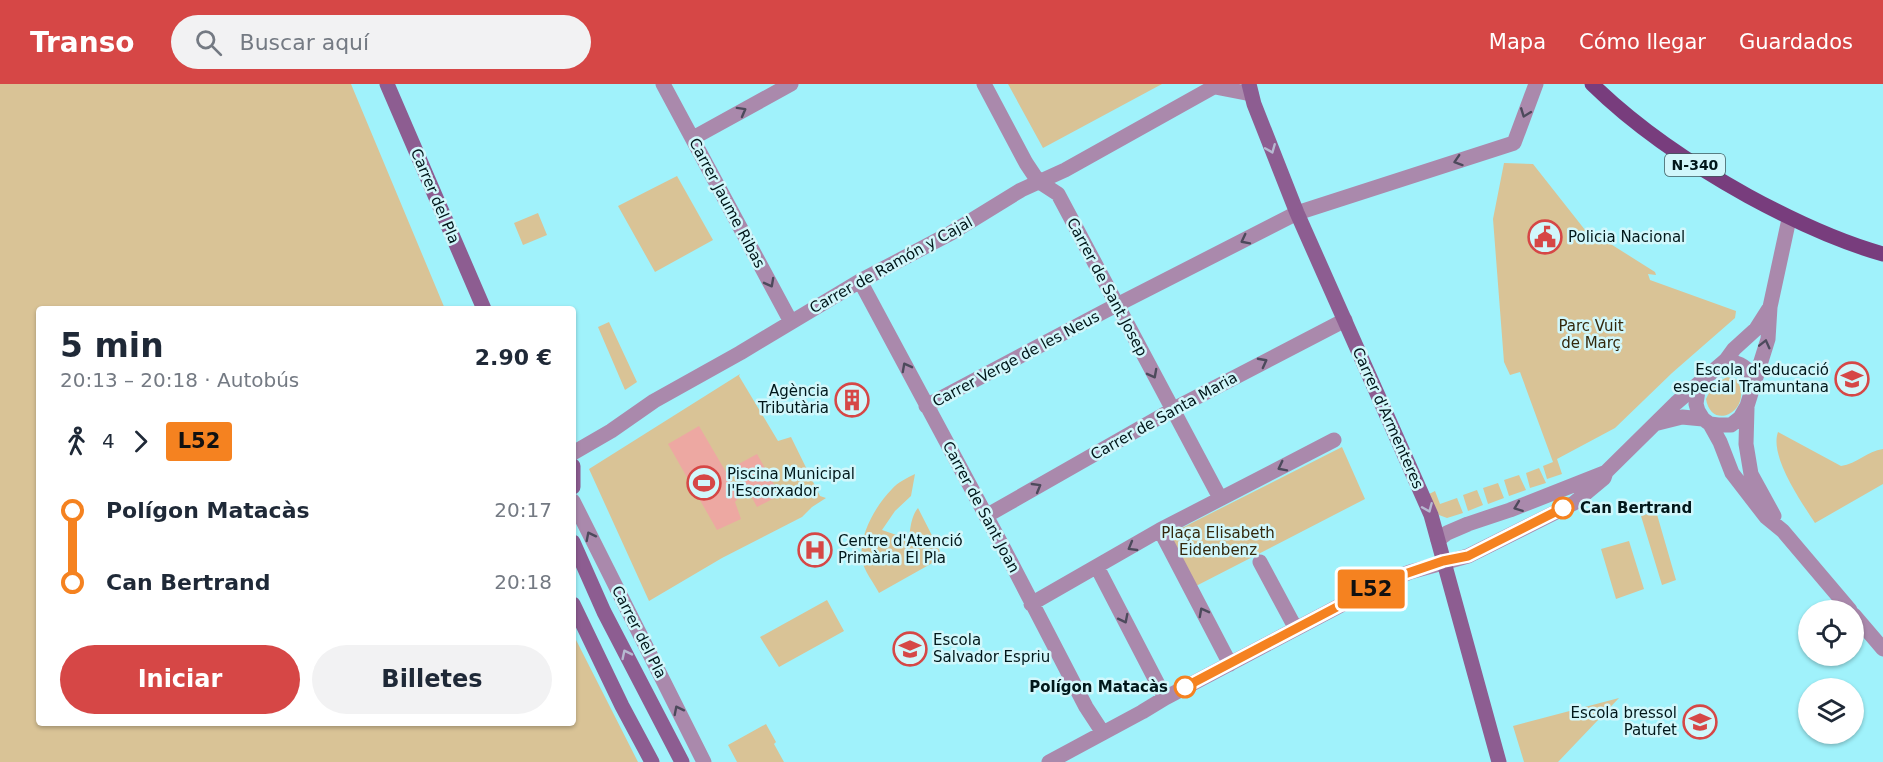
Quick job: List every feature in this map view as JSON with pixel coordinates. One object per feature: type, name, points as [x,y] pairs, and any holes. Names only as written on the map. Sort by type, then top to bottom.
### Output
[{"type":"main road","name":"N-340","points":[[1592,84],[1635,123],[1675,153],[1714,177],[1789,219],[1845,242],[1883,254]]},
{"type":"street","name":"Carrer del Pla","points":[[387,84],[483,306]]},
{"type":"street","name":"Carrer Jaume Ribas","points":[[663,84],[791,322]]},
{"type":"street","points":[[693,138],[791,84]]},
{"type":"street","name":"Carrer de Sant Josep","points":[[984,84],[1038,181],[1058,194],[1220,498]]},
{"type":"street","name":"Carrer Verge de les Neus","points":[[926,406],[1297,213],[1514,143],[1536,84]]},
{"type":"street","name":"Carrer de Ramón y Cajal","points":[[576,451],[611,431],[654,401],[740,353],[860,281],[951,233],[1038,181],[1065,170],[1217,85],[1250,89]]},
{"type":"street","name":"Carrer d'Armenteres","points":[[1250,89],[1297,213],[1429,509],[1499,762]]},
{"type":"street","points":[[1658,423],[1682,417],[1731,425],[1740,418],[1747,406],[1768,339],[1770,307],[1789,219]]},
{"type":"street","name":"Carrer de Sant Joan","points":[[860,281],[1086,708],[1103,733]]},
{"type":"street","points":[[1438,540],[1468,524],[1606,472],[1676,403],[1726,360],[1734,349],[1756,329],[1770,307]]},
{"type":"street","name":"Carrer de Santa Maria","points":[[986,516],[1172,410],[1345,320]]},
{"type":"street","points":[[1726,360],[1744,365],[1755,380]]},
{"type":"street","points":[[1699,384],[1696,404],[1698,411],[1720,442],[1732,473],[1766,517],[1783,531],[1842,600]]},
{"type":"street","points":[[1747,406],[1746,444],[1751,474],[1783,531]]},
{"type":"street","points":[[1031,604],[1160,530],[1334,440]]},
{"type":"street","points":[[1720,442],[1746,444]]},
{"type":"street","points":[[1049,762],[1390,579],[1443,561],[1468,556],[1574,503],[1604,478],[1606,472]]},
{"type":"street","name":"Carrer del Pla","points":[[576,507],[704,762]]},
{"type":"street","points":[[1160,530],[1230,664]]},
{"type":"street","name":"Carrer del Pla","points":[[576,548],[628,660],[682,762]]},
{"type":"street","points":[[1260,562],[1296,628]]},
{"type":"street","points":[[1097,567],[1165,698]]},
{"type":"street","points":[[576,610],[652,762]]},
{"type":"street","points":[[1864,627],[1883,649]]},
{"type":"green space","points":[[0,84],[351,84],[444,306],[36,306],[36,726],[576,726],[576,640],[638,762],[0,762]]},
{"type":"green space","points":[[1008,84],[1162,84],[1043,148]]},
{"type":"green space","name":"Parc Vuit de Març","points":[[1504,163],[1533,164],[1589,235],[1598,236],[1655,272],[1656,275],[1648,274],[1650,280],[1736,311],[1735,318],[1672,373],[1615,428],[1557,459],[1562,474],[1547,479],[1543,466],[1553,462],[1520,372],[1510,375],[1504,362],[1493,219]]},
{"type":"green space","points":[[677,176],[713,240],[655,272],[618,206]]},
{"type":"green space","points":[[538,213],[547,235],[523,245],[514,223]]},
{"type":"green space","points":[[609,322],[637,382],[625,390],[598,327]]},
{"type":"green space","name":"Piscina Municipal l'Escorxador","points":[[740,374],[739,376],[778,441],[791,437],[820,496],[826,498],[802,517],[722,558],[649,601],[589,469]]},
{"type":"green space","points":[[1727,377],[1736,379],[1741,390],[1741,399],[1731,413],[1723,416],[1716,415],[1710,409],[1706,399],[1714,386]]},
{"type":"green space","points":[[1778,432],[1841,466],[1883,449],[1883,484],[1815,523],[1782,466],[1776,442]]},
{"type":"green space","name":"Plaça Elisabeth Eidenbenz","points":[[1342,447],[1365,499],[1196,586],[1170,534]]},
{"type":"green space","points":[[1539,468],[1546,483],[1530,488],[1526,473]]},
{"type":"green space","points":[[915,474],[911,496],[895,511],[882,530],[905,538],[906,553],[911,524],[918,508],[943,557],[879,593],[862,560],[861,551],[866,531],[874,512],[886,496],[897,484]]},
{"type":"green space","points":[[1519,475],[1526,490],[1509,496],[1504,480]]},
{"type":"green space","points":[[1498,483],[1504,498],[1488,504],[1483,488]]},
{"type":"green space","points":[[1477,490],[1483,505],[1468,511],[1463,495]]},
{"type":"green space","points":[[1435,491],[1440,504],[1457,498],[1463,513],[1447,518],[1439,515],[1429,494]]},
{"type":"green space","points":[[1656,511],[1676,580],[1662,585],[1641,516]]},
{"type":"green space","points":[[1629,541],[1644,589],[1616,599],[1601,549]]},
{"type":"green space","points":[[827,600],[844,631],[779,667],[760,637]]},
{"type":"green space","points":[[1619,698],[1558,762],[1524,762],[1513,726]]},
{"type":"green space","points":[[766,724],[784,762],[737,762],[728,745]]},
{"type":"shaded area","points":[[699,426],[740,496],[735,502],[741,519],[717,530],[668,444]]},
{"type":"shaded area","points":[[757,454],[780,495],[757,507],[735,466]]},
{"type":"bus line","name":"L52","points":[[1185,687],[1390,579],[1443,561],[1468,556],[1563,508]]},
{"type":"place","name":"Policia Nacional","points":[[1545,237]]},
{"type":"place","name":"Escola d'educació especial Tramuntana","points":[[1852,379]]},
{"type":"place","name":"Agència Tributària","points":[[852,400]]},
{"type":"place","name":"Piscina Municipal l'Escorxador","points":[[704,483]]},
{"type":"place","name":"Can Bertrand","points":[[1563,508]]},
{"type":"place","name":"Centre d'Atenció Primària El Pla","points":[[815,550]]},
{"type":"place","name":"Escola Salvador Espriu","points":[[910,649]]},
{"type":"place","name":"Polígon Matacàs","points":[[1185,687]]},
{"type":"place","name":"Escola bressol Patufet","points":[[1700,722]]}]
